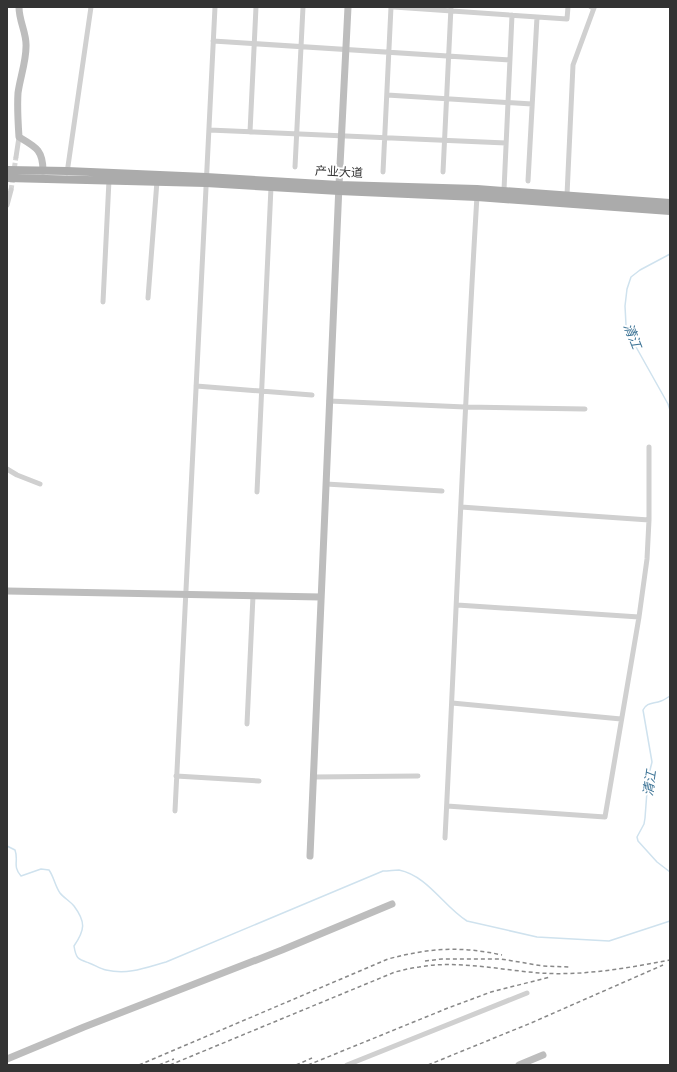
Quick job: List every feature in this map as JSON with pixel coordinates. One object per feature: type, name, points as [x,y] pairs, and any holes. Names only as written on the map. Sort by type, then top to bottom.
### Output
[{"type":"main road","name":"产业大道","points":[[7,170],[43,171],[109,180],[157,182],[206,180],[271,187],[477,193],[670,211]]},
{"type":"main road","name":"产业大道","points":[[7,178],[67,175],[206,180],[339,188]]},
{"type":"main road","name":"产业大道","points":[[477,193],[504,190],[670,203]]},
{"type":"street","points":[[16,157],[19,137],[18,93],[26,46],[25,35],[19,18],[19,7]]},
{"type":"street","points":[[67,175],[91,7]]},
{"type":"street","points":[[175,811],[215,7]]},
{"type":"street","points":[[250,132],[256,7]]},
{"type":"street","points":[[296,167],[304,7]]},
{"type":"street","points":[[310,856],[348,7]]},
{"type":"street","points":[[383,172],[391,7]]},
{"type":"street","points":[[394,7],[451,9],[567,19],[568,7]]},
{"type":"street","points":[[567,195],[572,65],[594,8],[591,7]]},
{"type":"street","points":[[443,172],[451,9]]},
{"type":"street","points":[[504,190],[512,15]]},
{"type":"street","points":[[528,181],[537,17]]},
{"type":"street","points":[[213,41],[510,60]]},
{"type":"street","points":[[387,95],[532,104]]},
{"type":"street","points":[[208,130],[506,143]]},
{"type":"street","points":[[19,137],[36,148],[40,153],[43,160],[43,171]]},
{"type":"street","points":[[103,302],[109,180]]},
{"type":"street","points":[[148,298],[157,182]]},
{"type":"street","points":[[257,492],[271,187]]},
{"type":"street","points":[[7,205],[11,190]]},
{"type":"street","points":[[445,838],[457,606],[465,407],[477,193]]},
{"type":"street","points":[[196,386],[312,395]]},
{"type":"street","points":[[330,401],[465,407],[585,409]]},
{"type":"street","points":[[447,806],[605,817],[639,616],[647,559],[649,520],[649,447]]},
{"type":"street","points":[[7,469],[17,475],[40,484]]},
{"type":"street","points":[[326,484],[442,491]]},
{"type":"street","points":[[461,507],[649,520]]},
{"type":"street","points":[[7,591],[321,597]]},
{"type":"street","points":[[247,724],[253,596]]},
{"type":"street","points":[[457,606],[639,616]]},
{"type":"street","points":[[452,703],[621,719]]},
{"type":"street","points":[[176,776],[259,781]]},
{"type":"street","points":[[313,777],[418,776]]},
{"type":"street","points":[[7,1059],[84,1027],[282,950],[392,904]]},
{"type":"street","points":[[348,1065],[527,993]]},
{"type":"street","points":[[519,1065],[544,1055]]},
{"type":"waterway","name":"清江","points":[[670,254],[640,270],[631,277],[627,289],[625,306],[626,325],[631,338],[670,410]]},
{"type":"waterway","name":"清江","points":[[670,696],[662,701],[648,704],[643,710],[652,762],[648,778],[644,824],[637,837],[638,841],[657,862],[670,872]]},
{"type":"waterway","points":[[7,846],[15,850],[16,866],[21,876],[41,869],[49,870],[60,893],[78,912],[83,926],[74,946],[78,958],[102,969],[122,972],[166,962],[383,871],[399,870],[409,873],[427,885],[467,921],[537,937],[609,941],[670,921]]},
{"type":"tunnel","points":[[11,190],[16,157]]},
{"type":"railway","points":[[139,1065],[388,959],[417,952],[459,949],[502,955]]},
{"type":"railway","points":[[425,961],[442,959],[501,959],[543,966],[570,967]]},
{"type":"railway","points":[[170,1065],[395,972],[410,968],[434,965],[464,965],[556,974],[622,968],[670,960]]},
{"type":"railway","points":[[428,1065],[531,1023],[663,965]]},
{"type":"railway","points":[[308,1065],[491,992],[550,977]]},
{"type":"railway","points":[[296,1065],[312,1058]]},
{"type":"railway","points":[[159,1065],[174,1059]]}]
